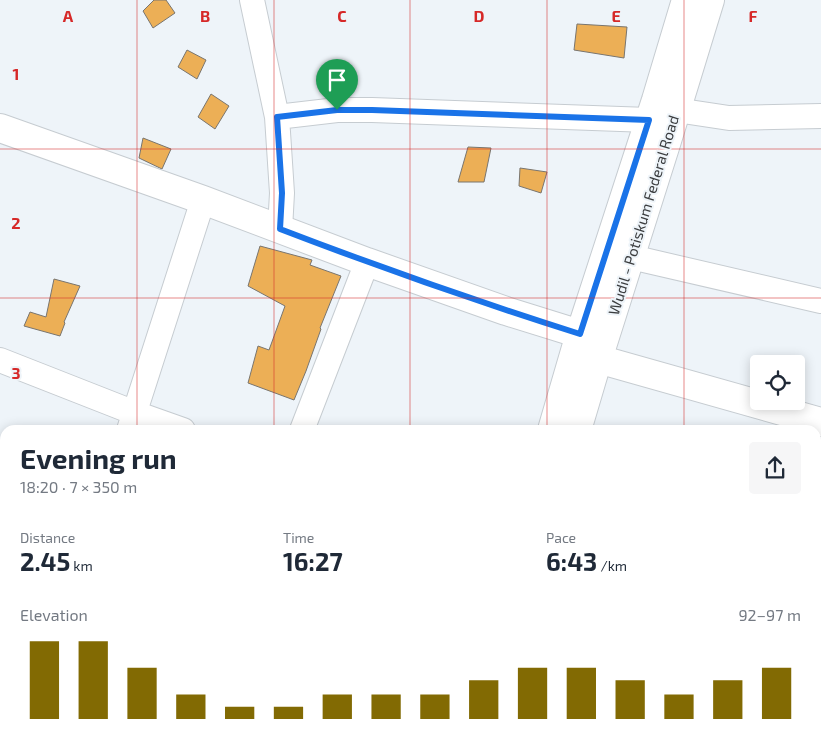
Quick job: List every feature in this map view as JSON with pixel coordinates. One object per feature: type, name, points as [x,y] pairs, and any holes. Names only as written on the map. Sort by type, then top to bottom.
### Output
[{"type":"main road","name":"Wudil - Potiskum Federal Road","points":[[553,425],[580,334],[686,0]]},
{"type":"main road","name":"Wudil - Potiskum Federal Road","points":[[578,425],[710,0]]},
{"type":"main road","points":[[0,128],[203,200],[367,262],[506,311],[580,334],[598,359],[811,421]]},
{"type":"street","points":[[252,0],[277,117],[282,193],[280,229]]},
{"type":"street","points":[[277,117],[337,110],[372,110],[649,120]]},
{"type":"street","points":[[676,110],[729,118],[821,116]]},
{"type":"street","points":[[132,422],[203,200]]},
{"type":"street","points":[[631,257],[821,302]]},
{"type":"street","points":[[304,425],[367,262]]},
{"type":"street","points":[[0,360],[132,422],[151,425]]},
{"type":"building","points":[[154,0],[166,0],[175,13],[153,28],[143,11]]},
{"type":"building","points":[[577,24],[627,27],[624,58],[574,50]]},
{"type":"building","points":[[187,50],[206,60],[197,79],[178,67]]},
{"type":"building","points":[[211,94],[229,106],[215,129],[198,117]]},
{"type":"building","points":[[143,138],[171,149],[162,169],[139,158]]},
{"type":"building","points":[[468,147],[491,148],[484,182],[458,182]]},
{"type":"building","points":[[520,168],[547,172],[541,193],[519,186]]},
{"type":"building","points":[[260,246],[312,260],[310,265],[341,276],[294,400],[248,383],[258,346],[269,350],[285,306],[248,286]]},
{"type":"building","points":[[54,279],[80,286],[60,336],[24,326],[30,312],[46,317]]},
{"type":"route","points":[[337,110],[649,120],[580,334],[506,311],[280,229],[282,193],[277,117],[337,110]]}]
